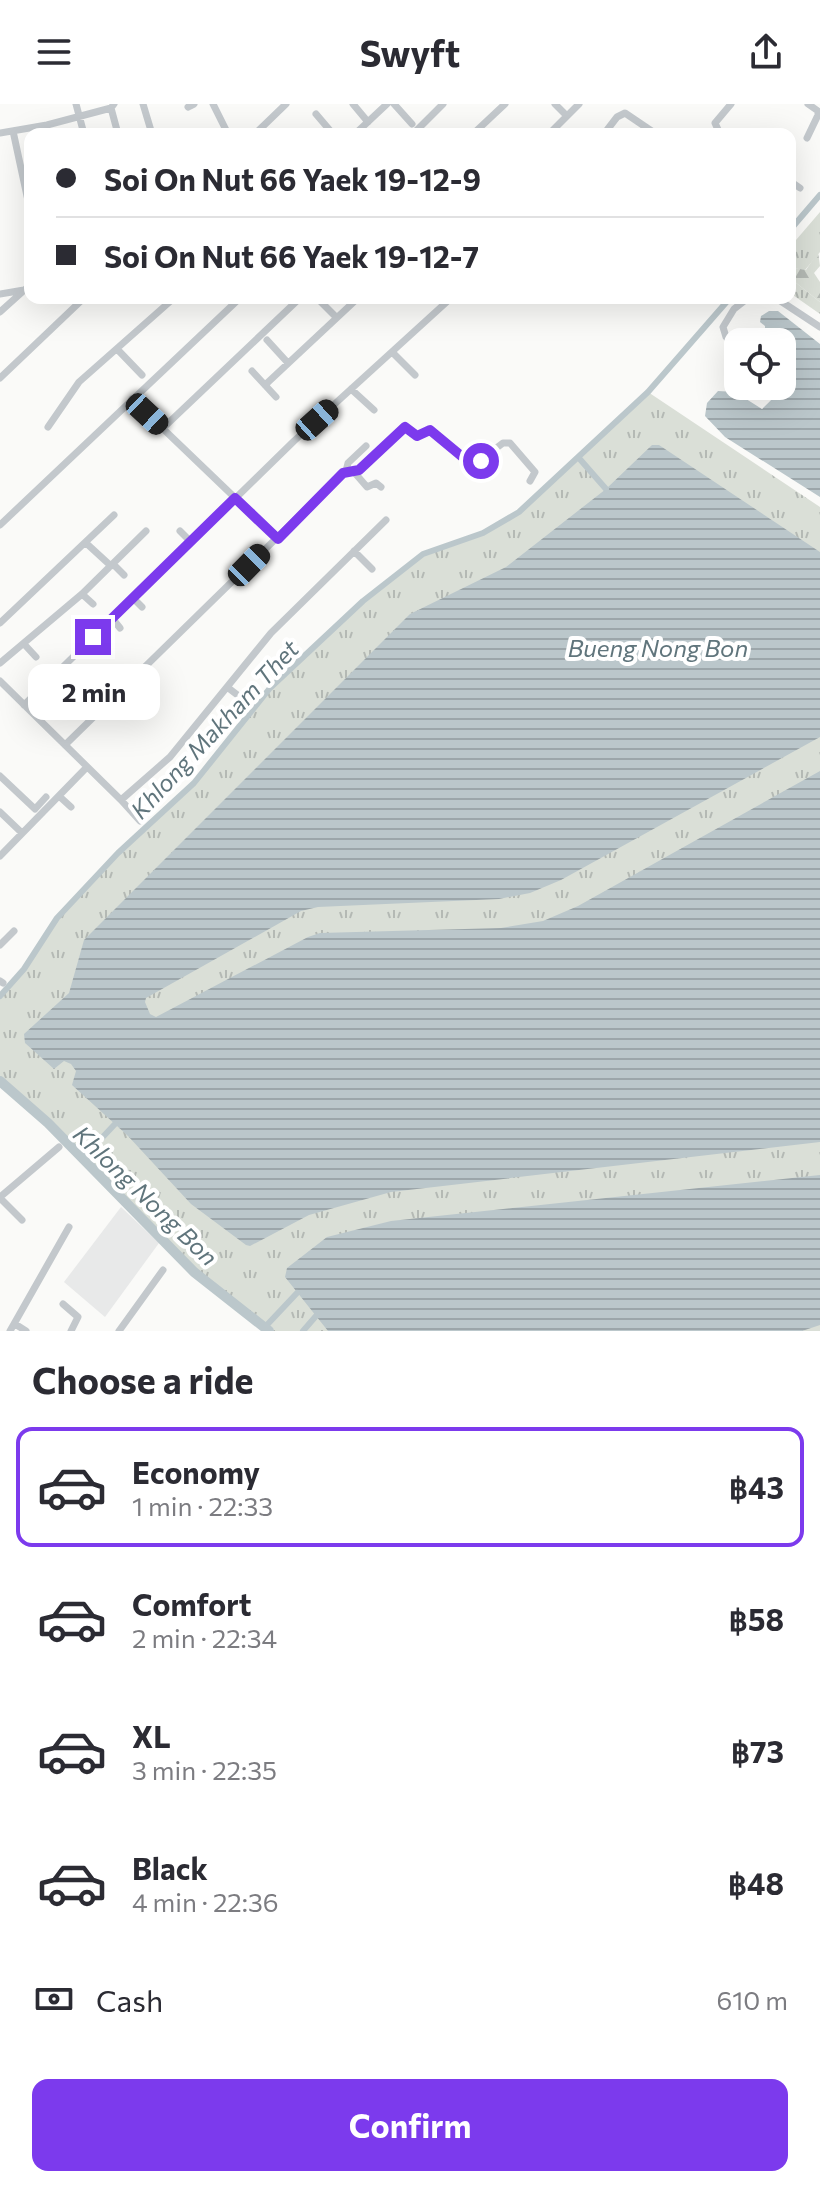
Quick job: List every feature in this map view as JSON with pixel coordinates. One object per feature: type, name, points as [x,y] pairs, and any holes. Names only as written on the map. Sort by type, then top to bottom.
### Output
[{"type":"street","points":[[76,104],[82,128]]},
{"type":"street","points":[[143,104],[150,128]]},
{"type":"street","points":[[213,104],[225,128]]},
{"type":"street","points":[[261,128],[286,104]]},
{"type":"street","points":[[353,104],[368,122]]},
{"type":"street","points":[[362,128],[387,104]]},
{"type":"street","points":[[394,104],[412,124]]},
{"type":"street","points":[[419,128],[443,104]]},
{"type":"street","points":[[479,128],[505,104]]},
{"type":"street","points":[[555,104],[567,116]]},
{"type":"street","points":[[555,128],[579,104]]},
{"type":"street","points":[[717,128],[715,123],[731,104]]},
{"type":"street","points":[[807,138],[818,115],[818,111],[808,104]]},
{"type":"street","points":[[30,128],[112,106],[117,128]]},
{"type":"street","points":[[316,114],[328,128]]},
{"type":"street","points":[[609,128],[620,114],[629,115],[647,128]]},
{"type":"street","points":[[0,133],[24,129]]},
{"type":"street","points":[[13,131],[24,182]]},
{"type":"street","points":[[796,185],[800,188]]},
{"type":"street","points":[[0,294],[24,289]]},
{"type":"street","points":[[1,309],[24,290]]},
{"type":"street","points":[[0,378],[78,304]]},
{"type":"street","points":[[48,427],[79,382],[167,304]]},
{"type":"street","points":[[0,525],[234,304]]},
{"type":"street","points":[[162,429],[294,304]]},
{"type":"street","points":[[323,304],[336,317]]},
{"type":"street","points":[[265,385],[351,304]]},
{"type":"street","points":[[24,705],[235,498],[444,304]]},
{"type":"street","points":[[724,330],[734,309],[740,304]]},
{"type":"street","points":[[785,304],[820,327]]},
{"type":"street","points":[[267,340],[288,363]]},
{"type":"street","points":[[117,349],[142,375]]},
{"type":"street","points":[[392,352],[415,375]]},
{"type":"street","points":[[252,371],[276,397]]},
{"type":"street","points":[[351,389],[374,410]]},
{"type":"street","points":[[132,399],[278,539]]},
{"type":"street","points":[[65,745],[350,472],[407,427],[416,435],[430,430],[474,465],[503,443],[510,443],[535,472],[530,481]]},
{"type":"street","points":[[366,446],[348,463],[350,472],[367,487],[376,483],[381,487]]},
{"type":"street","points":[[0,623],[114,515]]},
{"type":"street","points":[[121,800],[170,757],[271,633],[386,520]]},
{"type":"street","points":[[0,663],[82,594],[146,531]]},
{"type":"street","points":[[180,531],[190,541]]},
{"type":"street","points":[[86,543],[124,575]]},
{"type":"street","points":[[354,551],[372,569]]},
{"type":"street","points":[[82,594],[93,604]]},
{"type":"street","points":[[133,598],[142,607]]},
{"type":"street","points":[[112,618],[120,628]]},
{"type":"street","points":[[93,637],[103,647]]},
{"type":"street","points":[[24,644],[36,657]]},
{"type":"street","points":[[0,681],[140,821]]},
{"type":"street","points":[[25,687],[33,696]]},
{"type":"street","points":[[227,687],[248,703]]},
{"type":"street","points":[[0,856],[86,768]]},
{"type":"street","points":[[0,776],[35,809],[46,797]]},
{"type":"street","points":[[59,796],[71,807]]},
{"type":"street","points":[[0,812],[22,833]]},
{"type":"street","points":[[0,945],[14,931]]},
{"type":"street","points":[[22,1220],[0,1197],[59,1147]]},
{"type":"street","points":[[26,1331],[12,1327],[69,1227]]},
{"type":"street","points":[[119,1331],[163,1270]]},
{"type":"street","points":[[63,1304],[78,1317],[71,1331]]},
{"type":"shaded area","points":[[121,1207],[159,1243],[105,1317],[64,1282]]},
{"type":"green space","points":[[820,212],[820,252],[805,270],[796,268],[796,240]]},
{"type":"green space","points":[[818,252],[820,266],[814,273],[820,282],[820,302],[796,283],[796,268],[806,270]]},
{"type":"green space","points":[[796,283],[820,302],[820,314],[796,297]]},
{"type":"green space","name":"Bueng Nong Bon","points":[[648,392],[820,507],[820,1331],[269,1331],[194,1272],[48,1123],[0,1081],[0,996],[24,969],[57,918],[118,853],[194,783],[270,688],[363,601],[423,554],[483,533],[519,512]]},
{"type":"water","points":[[769,311],[778,311],[820,344],[820,497],[725,437],[705,416],[707,403],[718,391],[724,391],[724,400],[748,400],[762,409],[771,400],[796,400],[796,328],[765,328],[760,322],[761,316]]},
{"type":"water","name":"Bueng Nong Bon","points":[[652,445],[659,445],[820,552],[820,737],[561,880],[530,893],[499,899],[318,907],[301,911],[146,998],[145,1002],[150,1014],[156,1017],[320,933],[501,928],[543,921],[578,906],[820,771],[820,1142],[391,1192],[309,1215],[250,1246],[246,1245],[191,1204],[128,1136],[72,1085],[76,1071],[71,1064],[64,1061],[54,1069],[25,1043],[24,1034],[69,993],[84,940],[410,614],[506,567],[606,489]]},
{"type":"water","points":[[820,1175],[820,1325],[802,1331],[328,1331],[285,1277],[287,1268],[327,1237],[391,1221]]},
{"type":"waterway","name":"Khlong Makham Thet","points":[[796,223],[820,195]]},
{"type":"waterway","name":"Khlong Makham Thet","points":[[0,996],[24,969],[57,918],[118,853],[194,783],[270,688],[363,601],[423,554],[483,533],[519,512],[648,392],[725,304]]},
{"type":"waterway","points":[[578,457],[606,489]]},
{"type":"waterway","name":"Khlong Nong Bon","points":[[0,1081],[48,1123],[194,1272],[269,1331]]},
{"type":"waterway","points":[[83,1158],[115,1124]]},
{"type":"waterway","points":[[265,1327],[297,1293]]},
{"type":"waterway","points":[[303,1331],[316,1316]]},
{"type":"route","points":[[93,637],[235,498],[278,539],[343,473],[359,470],[405,427],[417,436],[430,430],[471,464],[481,461]]}]
